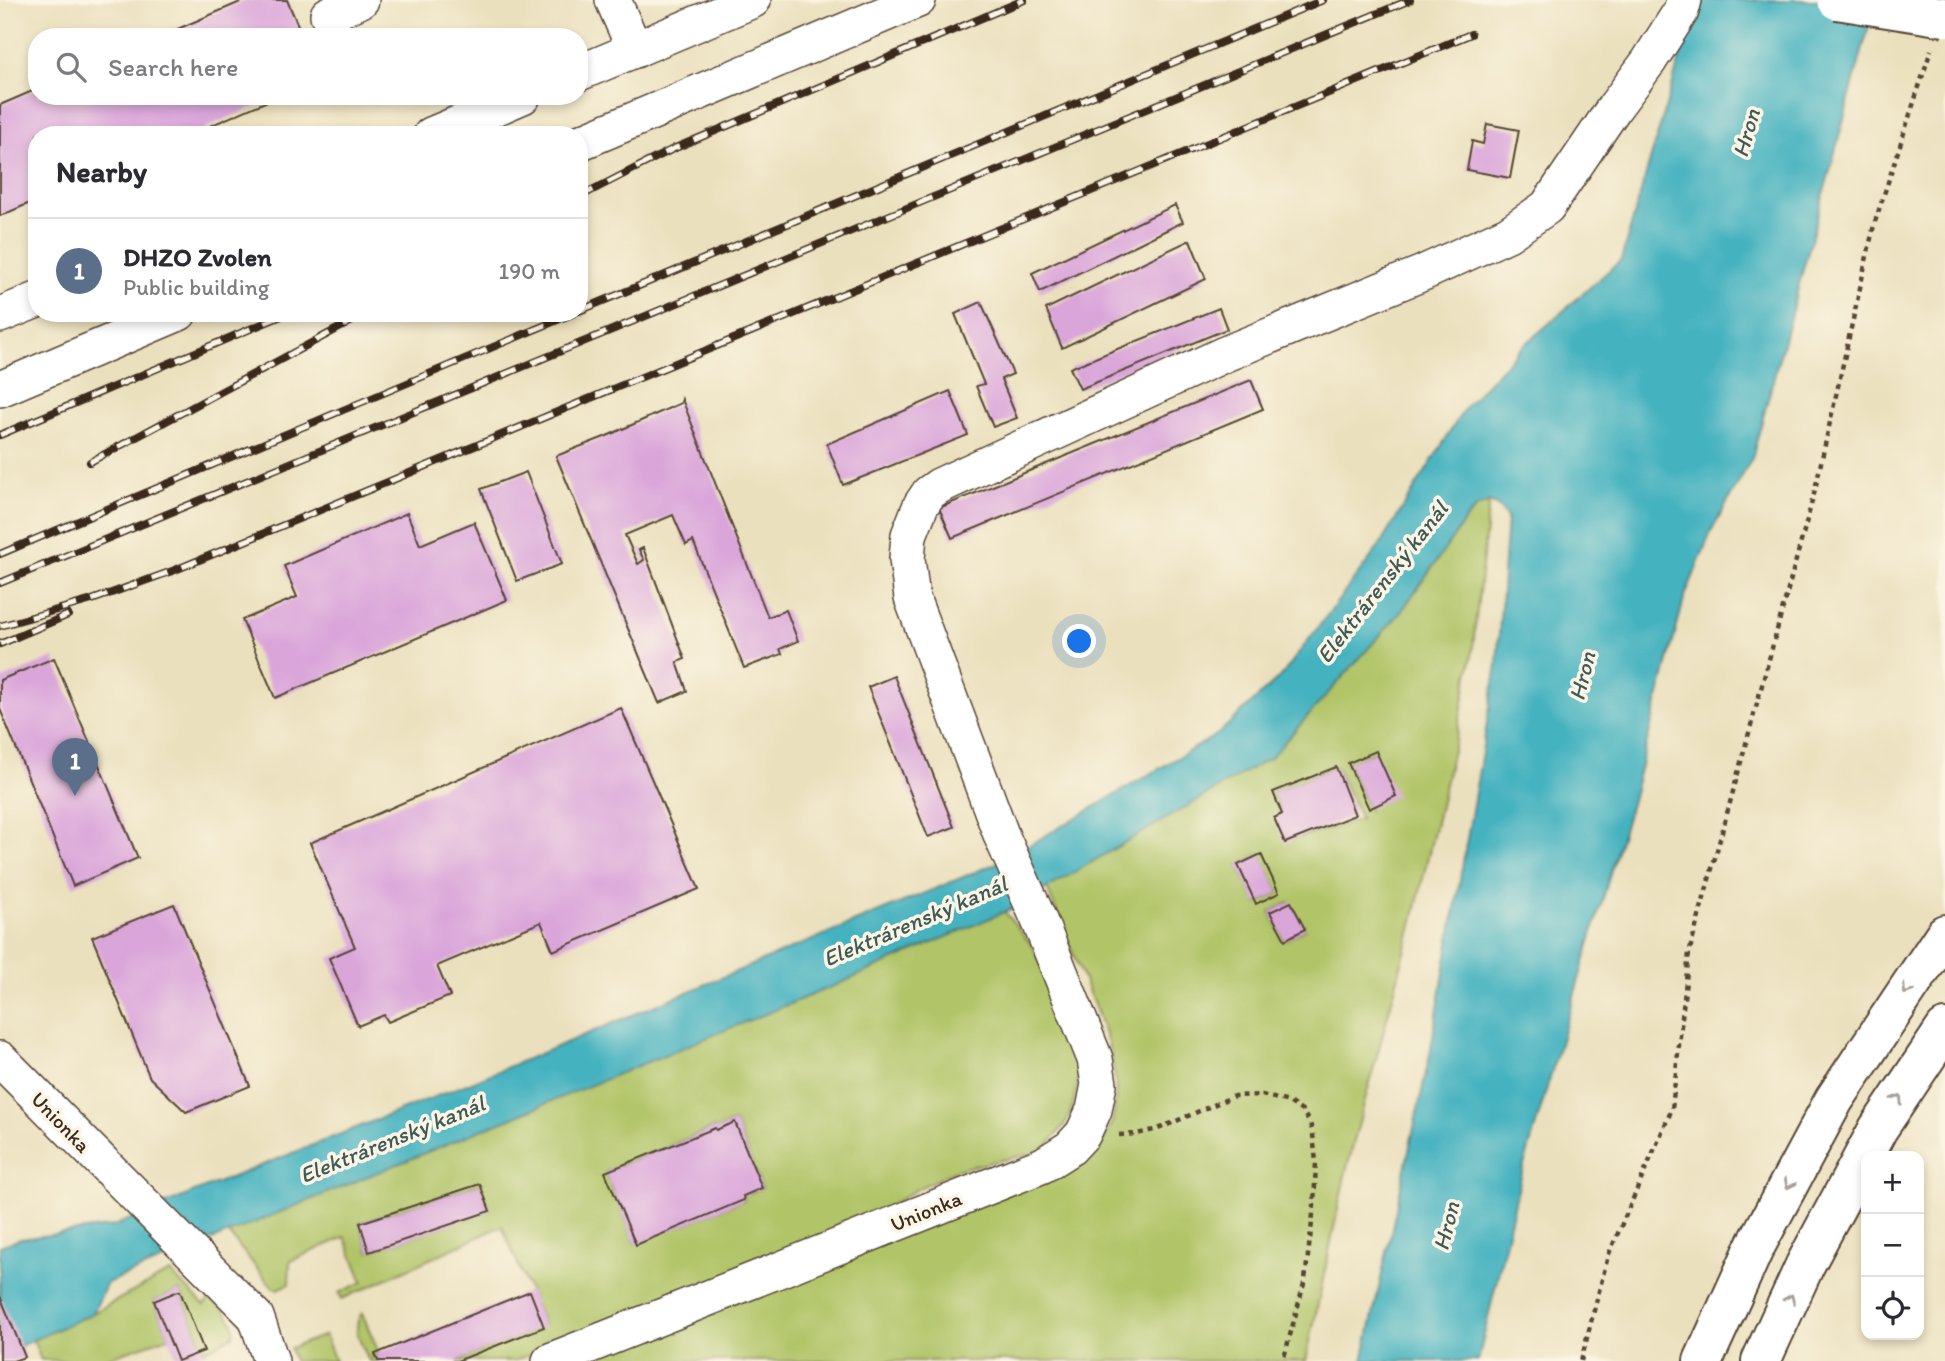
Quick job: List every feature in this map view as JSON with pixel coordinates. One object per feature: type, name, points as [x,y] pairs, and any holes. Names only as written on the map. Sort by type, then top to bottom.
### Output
[{"type":"main road","points":[[1837,0],[1939,29]]},
{"type":"main road","points":[[1703,1361],[1754,1250],[1834,1100],[1945,934]]},
{"type":"main road","points":[[1761,1361],[1805,1265],[1878,1129],[1945,1029]]},
{"type":"lane","points":[[328,15],[361,0]]},
{"type":"lane","points":[[614,0],[635,50]]},
{"type":"lane","points":[[588,69],[753,0]]},
{"type":"lane","points":[[588,140],[918,0]]},
{"type":"lane","name":"Unionka","points":[[550,1361],[1043,1165],[1070,1148],[1083,1133],[1094,1110],[1099,1084],[1095,1059],[1002,837],[912,598],[907,559],[909,535],[929,493],[1225,354],[1423,273],[1508,234],[1547,207],[1614,107],[1649,61],[1681,11],[1684,0]]},
{"type":"lane","points":[[452,126],[502,105]]},
{"type":"lane","points":[[0,315],[28,304]]},
{"type":"lane","points":[[0,389],[158,322]]},
{"type":"lane","name":"Unionka","points":[[0,1059],[256,1317],[271,1361]]},
{"type":"path","points":[[1581,1361],[1608,1256],[1672,1109],[1689,953],[1814,494],[1874,225],[1939,29]]},
{"type":"path","points":[[1083,1133],[1137,1134],[1158,1129],[1234,1096],[1262,1095],[1289,1102],[1302,1111],[1313,1134],[1316,1162],[1314,1206],[1305,1280],[1283,1361]]},
{"type":"green space","points":[[1489,502],[1472,655],[1457,733],[1411,929],[1345,1175],[1306,1361],[584,1361],[1072,1167],[1091,1153],[1103,1141],[1113,1119],[1116,1101],[1113,1064],[1097,1012],[1047,888],[1271,757],[1401,612],[1477,507]],"holes":[[[1375,751],[1369,809],[1348,764]],[[1336,767],[1361,819],[1292,840],[1273,792]],[[1260,854],[1279,893],[1257,904],[1238,865]],[[1290,902],[1305,929],[1285,940],[1270,912]]]},
{"type":"green space","points":[[1004,911],[1033,947],[1060,1004],[1080,1069],[1073,1105],[1066,1123],[1048,1145],[1035,1153],[955,1170],[880,1212],[806,1245],[514,1361],[457,1361],[544,1326],[502,1226],[342,1299],[339,1293],[363,1282],[345,1237],[290,1261],[289,1284],[278,1289],[273,1288],[228,1233],[843,982]],"holes":[[[735,1122],[762,1188],[743,1196],[744,1200],[636,1244],[605,1172]],[[479,1184],[490,1210],[369,1252],[360,1223]]]},
{"type":"green space","points":[[170,1272],[204,1305],[212,1297],[231,1320],[234,1326],[233,1336],[204,1351],[178,1291],[154,1301],[169,1337],[98,1361],[41,1360],[33,1340],[93,1313]]},
{"type":"green space","points":[[362,1313],[379,1353],[375,1355],[378,1361],[369,1361],[358,1337],[357,1325]]},
{"type":"green space","points":[[325,1335],[335,1361],[294,1361],[290,1348]]},
{"type":"water","points":[[1697,0],[1876,0],[1752,458],[1711,532],[1684,599],[1632,800],[1522,1172],[1478,1361],[1363,1361],[1430,1054],[1497,665],[1507,517],[1498,506],[1489,502],[1477,507],[1466,519],[1401,612],[1271,757],[1013,908],[843,982],[107,1283],[93,1313],[0,1355],[0,1246],[20,1239],[114,1226],[467,1084],[1004,860],[1218,734],[1282,675],[1378,548],[1466,406],[1519,350],[1621,260]]},
{"type":"building","points":[[245,0],[287,0],[299,28],[180,28]]},
{"type":"building","points":[[28,93],[28,105],[258,105],[210,126],[28,126],[28,204],[0,216],[0,105]]},
{"type":"building","points":[[1487,124],[1519,130],[1510,178],[1467,170],[1472,141],[1483,144]]},
{"type":"building","points":[[1175,205],[1183,222],[1040,292],[1032,273]]},
{"type":"building","points":[[1190,240],[1206,279],[1062,348],[1046,309]]},
{"type":"building","points":[[981,302],[1013,374],[1001,379],[1017,418],[993,427],[976,386],[984,384],[955,314]]},
{"type":"building","points":[[1219,308],[1227,329],[1080,389],[1070,368]]},
{"type":"building","points":[[1251,380],[1263,409],[952,538],[939,508]]},
{"type":"building","points":[[950,391],[968,435],[843,485],[827,444]]},
{"type":"building","points":[[682,399],[768,617],[786,610],[798,641],[780,649],[782,654],[744,668],[693,541],[686,545],[673,515],[625,535],[638,564],[644,560],[639,550],[643,548],[685,659],[677,662],[687,691],[659,703],[556,456],[681,403]]},
{"type":"building","points":[[526,472],[562,564],[517,581],[481,489]]},
{"type":"building","points":[[407,513],[420,545],[474,522],[507,600],[275,698],[242,620],[297,597],[284,566]]},
{"type":"building","points":[[54,658],[138,858],[73,886],[0,709],[0,680]]},
{"type":"building","points":[[894,676],[954,827],[928,837],[868,687]]},
{"type":"building","points":[[621,708],[699,889],[553,951],[541,922],[437,966],[450,996],[388,1022],[384,1015],[358,1026],[329,958],[355,947],[310,843]]},
{"type":"building","points":[[1376,751],[1396,796],[1369,809],[1348,763]]},
{"type":"building","points":[[1336,767],[1355,815],[1285,843],[1274,818],[1282,814],[1273,792]]},
{"type":"building","points":[[1261,854],[1279,893],[1256,904],[1238,865]]},
{"type":"building","points":[[1291,902],[1305,929],[1285,940],[1270,912]]},
{"type":"building","points":[[174,904],[250,1086],[186,1112],[150,1078],[92,937]]},
{"type":"building","points":[[735,1122],[762,1188],[743,1196],[744,1200],[636,1245],[605,1172]]},
{"type":"building","points":[[480,1184],[490,1211],[369,1252],[360,1223]]},
{"type":"building","points":[[178,1291],[204,1351],[178,1361],[154,1301]]},
{"type":"building","points":[[530,1291],[544,1327],[457,1361],[378,1361],[375,1354]]},
{"type":"building","points":[[0,1296],[25,1357],[13,1361],[0,1361]]},
{"type":"railway","points":[[588,192],[673,149],[1024,0]]},
{"type":"railway","points":[[588,307],[1323,0]]},
{"type":"railway","points":[[0,583],[1410,0]]},
{"type":"railway","points":[[0,626],[92,600],[175,570],[1471,34]]},
{"type":"railway","points":[[0,435],[267,322]]},
{"type":"railway","points":[[90,462],[350,322]]},
{"type":"railway","points":[[0,554],[553,322]]},
{"type":"railway","points":[[0,644],[68,615]]},
{"type":"place","name":"DHZO Zvolen","points":[[75,796]]},
{"type":"water label","name":"Hron","points":[[1746,133]]},
{"type":"water label","name":"Elektrárenský kanál","points":[[1382,582]]},
{"type":"water label","name":"Hron","points":[[1582,676]]},
{"type":"water label","name":"Elektrárenský kanál","points":[[915,921]]},
{"type":"water label","name":"Elektrárenský kanál","points":[[392,1139]]},
{"type":"water label","name":"Hron","points":[[1446,1226]]}]
